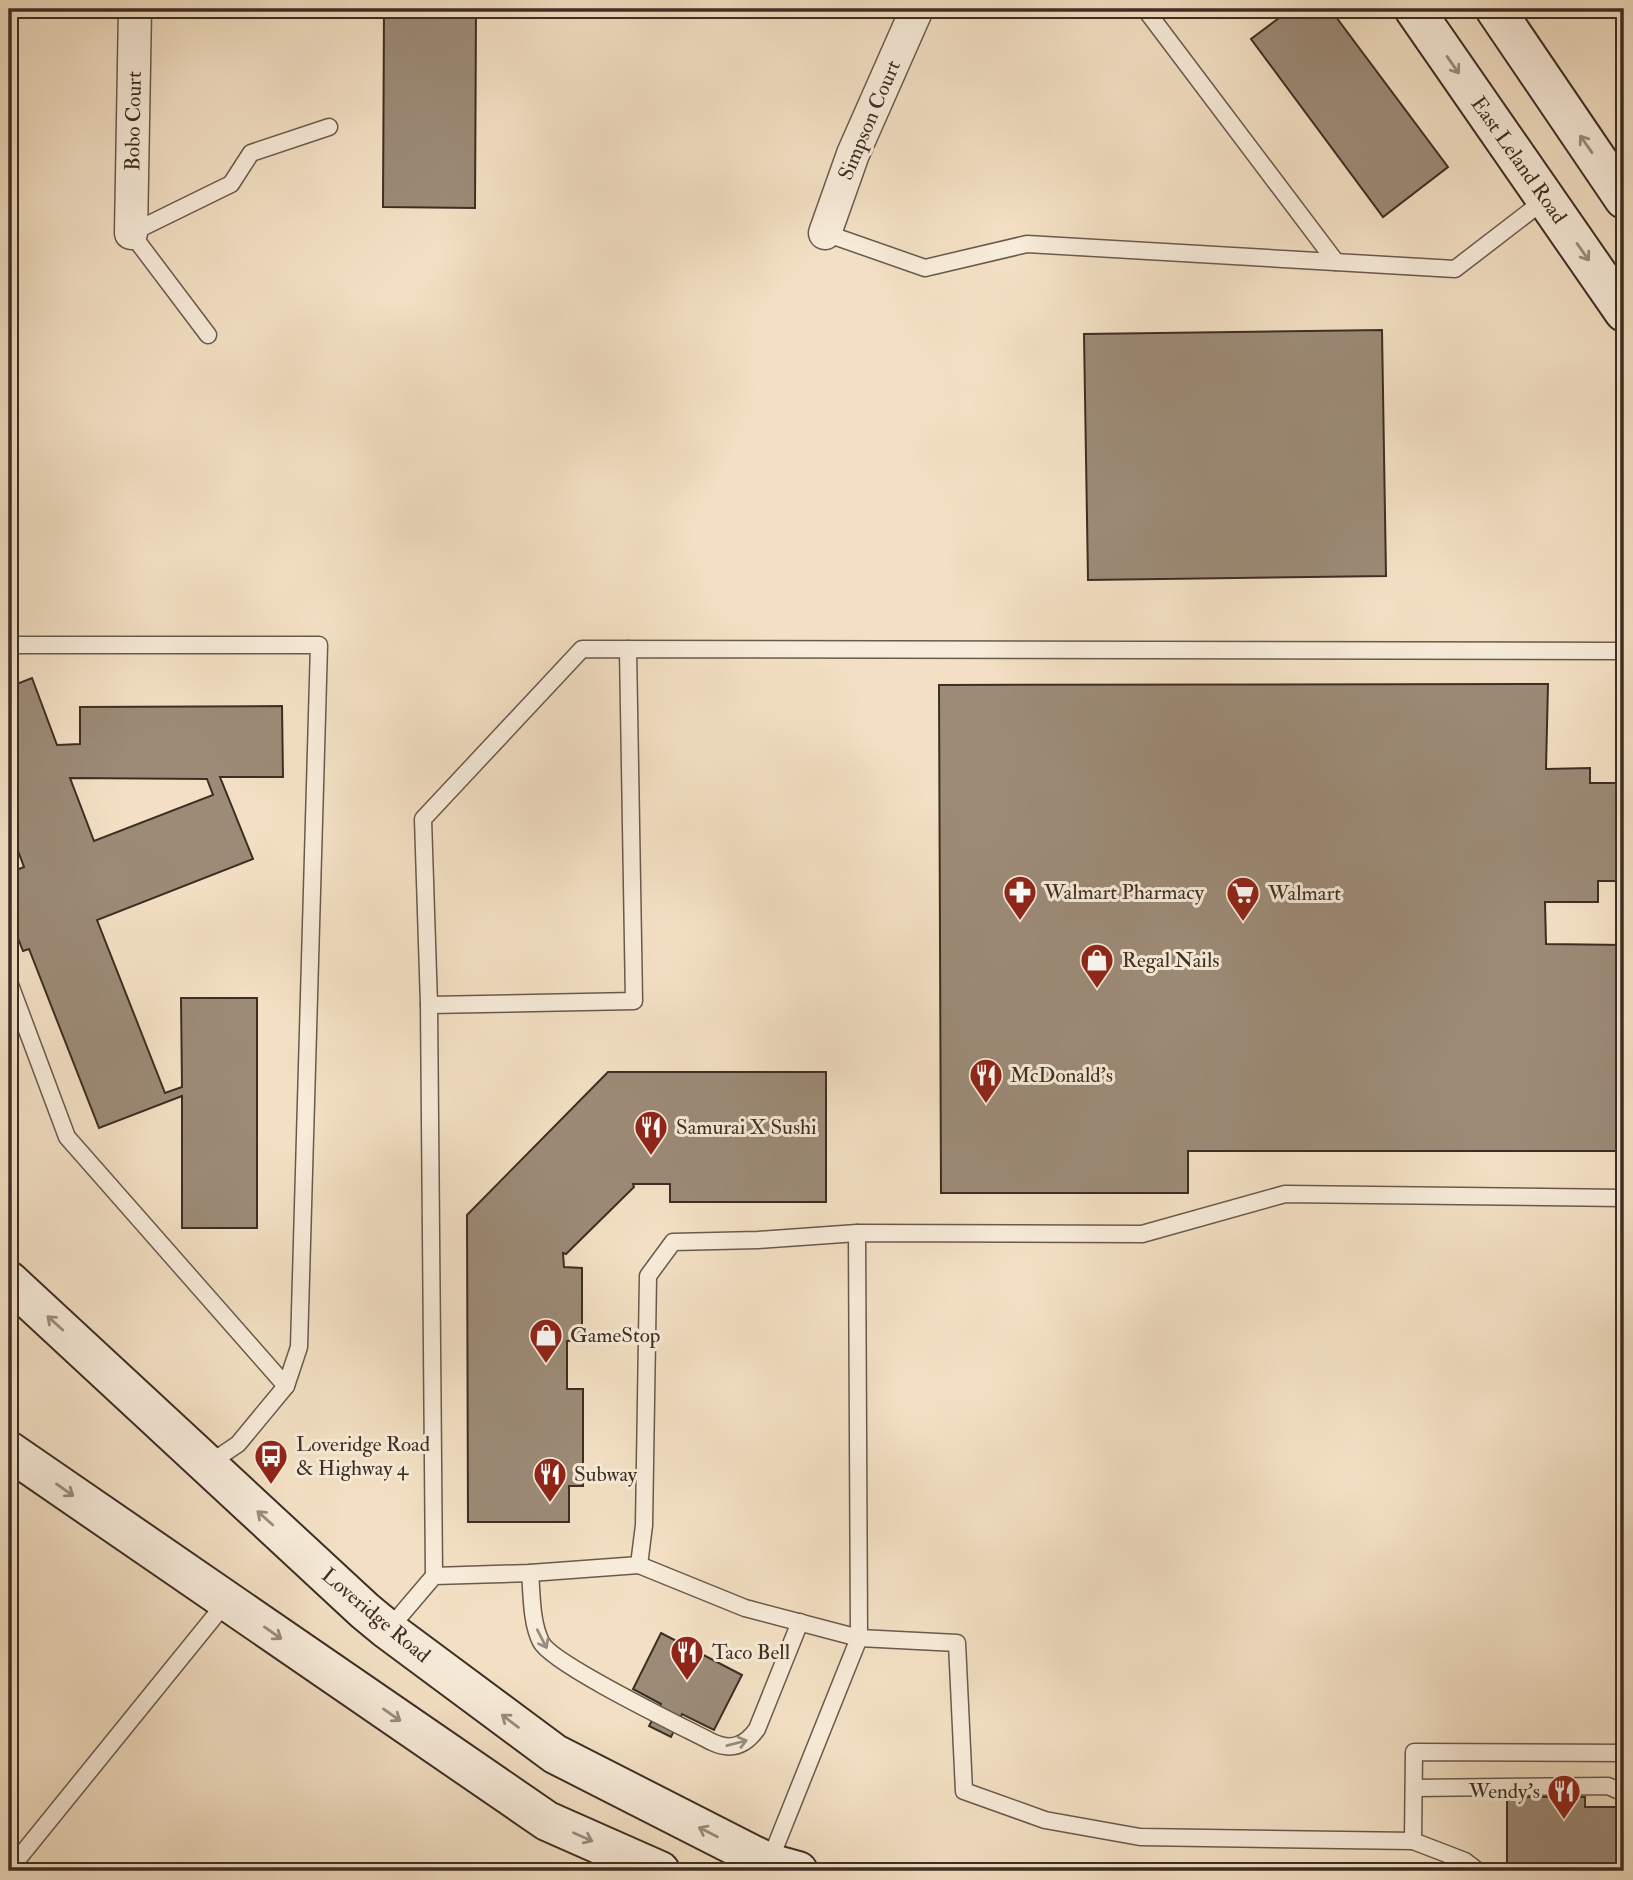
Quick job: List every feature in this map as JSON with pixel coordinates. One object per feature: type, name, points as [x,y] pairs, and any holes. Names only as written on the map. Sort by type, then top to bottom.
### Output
[{"type":"main road","name":"East Leland Road","points":[[1415,9],[1624,312]]},
{"type":"main road","points":[[1495,9],[1624,199]]},
{"type":"main road","name":"Loveridge Road","points":[[9,1281],[388,1630],[555,1754],[777,1869]]},
{"type":"main road","points":[[9,1451],[547,1821],[660,1871]]},
{"type":"street","name":"Bobo Court","points":[[131,233],[135,9]]},
{"type":"street","name":"Simpson Court","points":[[825,233],[853,154],[916,9]]},
{"type":"lane","points":[[1145,9],[1336,262]]},
{"type":"lane","points":[[208,335],[131,233],[231,184],[251,153],[329,127]]},
{"type":"lane","points":[[825,233],[925,268],[1027,244],[1455,269],[1546,199]]},
{"type":"lane","points":[[9,645],[319,645],[299,1347],[286,1386],[238,1444],[207,1465]]},
{"type":"lane","points":[[388,1630],[434,1576],[429,1005],[423,819],[582,649],[1624,650]]},
{"type":"lane","points":[[429,1005],[634,1002],[628,649]]},
{"type":"lane","points":[[9,982],[67,1136],[286,1386]]},
{"type":"lane","points":[[639,1565],[644,1525],[648,1276],[673,1242],[857,1234],[1142,1234],[1285,1194],[1624,1198]]},
{"type":"lane","points":[[777,1869],[859,1638],[857,1234]]},
{"type":"lane","points":[[434,1576],[530,1573],[639,1565],[745,1608],[859,1638],[957,1643],[964,1791],[1045,1820],[1140,1837],[1413,1841],[1465,1861],[1478,1871]]},
{"type":"lane","points":[[530,1573],[534,1614],[540,1641],[544,1646],[607,1687],[719,1745],[734,1747],[752,1737],[800,1622]]},
{"type":"lane","points":[[9,1870],[227,1601]]},
{"type":"lane","points":[[1413,1841],[1414,1752],[1624,1753]]},
{"type":"lane","points":[[1414,1788],[1608,1786],[1624,1793]]},
{"type":"building","points":[[384,9],[476,9],[475,208],[383,207]]},
{"type":"building","points":[[1291,9],[1330,9],[1448,167],[1383,217],[1251,39]]},
{"type":"building","points":[[1382,330],[1386,576],[1088,580],[1084,334]]},
{"type":"building","points":[[32,678],[57,745],[80,744],[80,707],[282,706],[283,777],[220,777],[253,859],[97,920],[165,1093],[182,1087],[181,998],[257,998],[257,1228],[182,1228],[182,1096],[99,1128],[29,949],[23,951],[9,915],[9,873],[24,867],[9,827],[9,687]],"holes":[[[70,778],[207,779],[213,795],[94,841]]]},
{"type":"building","name":"Walmart","points":[[1548,684],[1546,769],[1590,768],[1590,783],[1624,783],[1624,881],[1598,881],[1598,902],[1545,902],[1546,944],[1624,945],[1624,1151],[1188,1151],[1188,1193],[941,1193],[939,685]]},
{"type":"building","points":[[608,1072],[826,1072],[826,1202],[670,1202],[670,1184],[633,1184],[634,1187],[566,1254],[563,1253],[564,1267],[582,1268],[582,1341],[567,1341],[567,1389],[583,1389],[583,1486],[569,1486],[569,1522],[468,1522],[467,1215]]},
{"type":"building","name":"Taco Bell","points":[[661,1633],[742,1675],[714,1730],[682,1714],[671,1737],[649,1726],[661,1704],[633,1689]]},
{"type":"building","name":"Wendy's","points":[[1507,1797],[1585,1797],[1585,1807],[1622,1807],[1624,1864],[1507,1863]]},
{"type":"place","name":"Walmart Pharmacy","points":[[1020,922]]},
{"type":"place","name":"Walmart","points":[[1243,923]]},
{"type":"place","name":"Regal Nails","points":[[1097,990]]},
{"type":"place","name":"McDonald's","points":[[986,1105]]},
{"type":"place","name":"Samurai X Sushi","points":[[651,1157]]},
{"type":"place","name":"GameStop","points":[[546,1365]]},
{"type":"place","name":"Loveridge Road & Highway 4","points":[[271,1486]]},
{"type":"place","name":"Subway","points":[[550,1504]]},
{"type":"place","name":"Taco Bell","points":[[687,1682]]},
{"type":"place","name":"Wendy's","points":[[1564,1821]]}]
